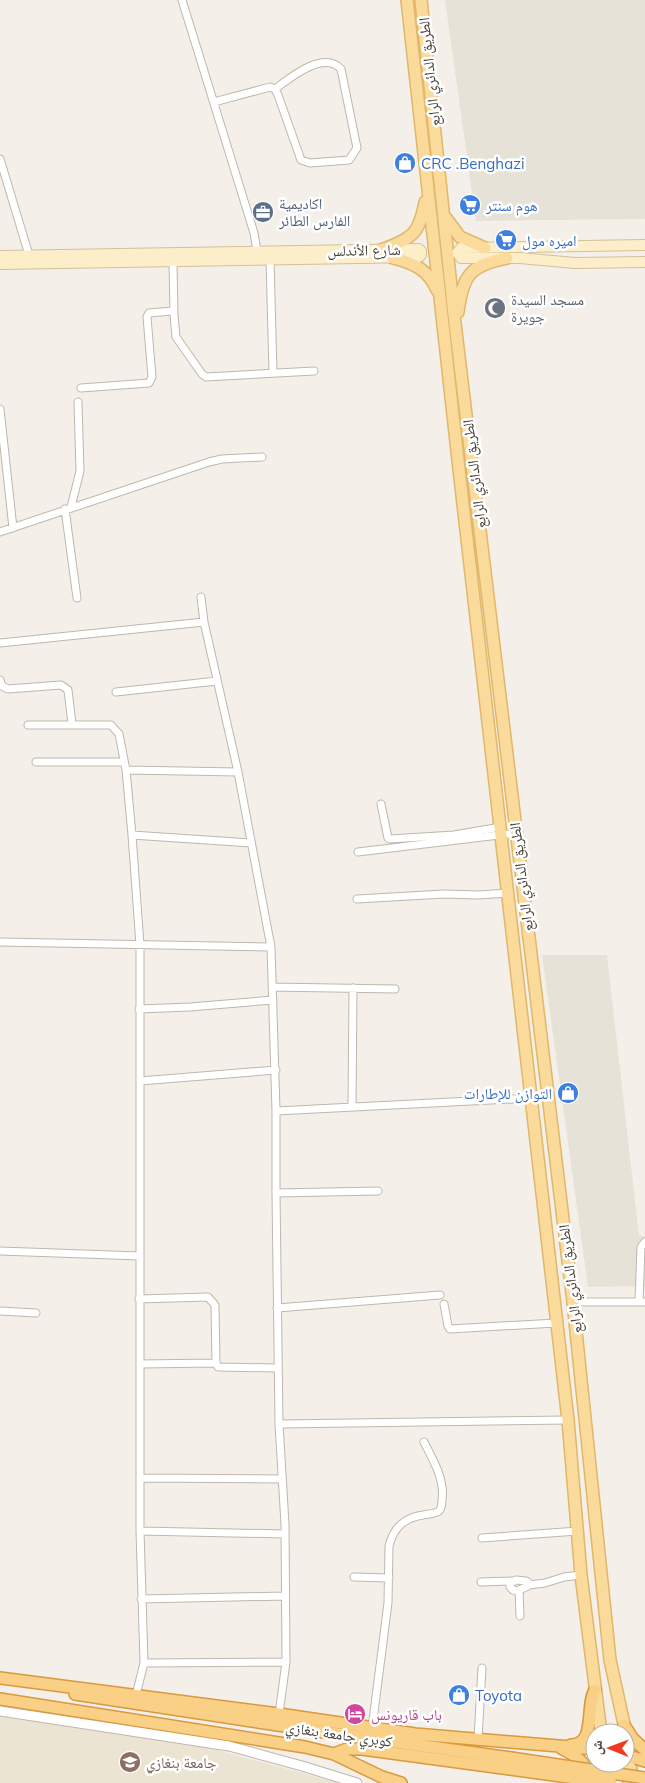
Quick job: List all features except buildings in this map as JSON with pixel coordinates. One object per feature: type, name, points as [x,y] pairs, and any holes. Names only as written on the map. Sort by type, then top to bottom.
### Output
[{"type":"highway","points":[[0,1678],[372,1728],[585,1748]]},
{"type":"highway","name":"كوبري جامعة بنغازي","points":[[34,1682],[82,1696],[353,1737],[611,1783]]},
{"type":"highway","points":[[557,1746],[577,1745],[584,1740],[587,1733],[591,1703],[596,1690]]},
{"type":"highway","points":[[0,1699],[305,1747],[334,1754],[382,1777],[401,1783]]},
{"type":"highway","points":[[635,1740],[645,1750]]},
{"type":"highway","points":[[557,1746],[575,1756],[584,1764],[588,1783]]},
{"type":"highway","name":"كوبري جامعة بنغازي","points":[[334,1754],[347,1750],[362,1749],[645,1778]]},
{"type":"main road","name":"الطريق الدائري الرابع","points":[[407,0],[427,190],[568,1420],[581,1575],[600,1723]]},
{"type":"main road","name":"الطريق الدائري الرابع","points":[[421,0],[456,333],[573,1302],[611,1664],[623,1723]]},
{"type":"main road","points":[[381,250],[408,238],[416,232],[421,223],[427,190]]},
{"type":"main road","points":[[444,214],[460,237],[485,248]]},
{"type":"main road","points":[[644,245],[644,262],[564,263],[532,259],[461,258],[457,253],[461,248],[644,245]]},
{"type":"main road","name":"شارع الأندلس","points":[[0,256],[29,255],[197,258],[270,260],[419,257],[421,251],[419,249],[257,251],[197,258],[173,263],[0,264]]},
{"type":"main road","points":[[393,258],[414,264],[425,271],[433,281],[440,297]]},
{"type":"main road","points":[[456,333],[461,292],[468,276],[481,264],[507,258]]},
{"type":"main road","points":[[526,1049],[534,1045],[539,1046],[542,1050]]},
{"type":"main road","points":[[592,1666],[611,1664]]},
{"type":"street","points":[[182,0],[254,233],[257,251]]},
{"type":"street","points":[[214,102],[270,87],[275,89],[302,160],[305,163],[349,160],[357,148],[341,69],[336,63],[331,62],[306,67],[275,89]]},
{"type":"street","points":[[0,159],[29,255]]},
{"type":"street","points":[[270,260],[274,373]]},
{"type":"street","points":[[173,263],[176,337],[202,374],[206,377],[314,371]]},
{"type":"street","points":[[81,388],[149,383],[152,377],[147,317],[149,313],[174,311]]},
{"type":"street","points":[[77,598],[68,508],[80,471],[78,402]]},
{"type":"street","points":[[0,410],[13,528]]},
{"type":"street","points":[[0,532],[216,460],[262,457]]},
{"type":"street","points":[[200,596],[204,622],[238,772],[271,947],[276,1070],[278,1424],[285,1534],[286,1662],[279,1714]]},
{"type":"street","points":[[0,643],[204,622]]},
{"type":"street","points":[[0,680],[2,686],[8,689],[61,685],[65,687],[68,690],[72,724]]},
{"type":"street","points":[[116,692],[217,681]]},
{"type":"street","points":[[28,724],[111,724],[119,734],[126,770],[140,945],[140,1531],[144,1663],[136,1695]]},
{"type":"street","points":[[36,762],[124,762]]},
{"type":"street","points":[[126,770],[238,772]]},
{"type":"street","points":[[381,804],[388,838],[390,839],[501,830],[516,832]]},
{"type":"street","points":[[358,852],[427,845],[501,830]]},
{"type":"street","points":[[132,835],[251,843]]},
{"type":"street","points":[[357,899],[444,894],[478,895],[508,893]]},
{"type":"street","points":[[0,942],[271,947]]},
{"type":"street","points":[[272,987],[394,989]]},
{"type":"street","points":[[352,1108],[353,988]]},
{"type":"street","points":[[139,1009],[273,1000]]},
{"type":"street","points":[[140,1081],[276,1070]]},
{"type":"street","points":[[276,1111],[532,1098]]},
{"type":"street","points":[[276,1193],[378,1191]]},
{"type":"street","points":[[573,1302],[642,1302],[641,1246],[645,1242]]},
{"type":"street","points":[[0,1251],[140,1256]]},
{"type":"street","points":[[277,1308],[440,1295]]},
{"type":"street","points":[[139,1299],[208,1297],[215,1306],[216,1363],[218,1367],[278,1368]]},
{"type":"street","points":[[444,1304],[450,1329],[556,1323]]},
{"type":"street","points":[[0,1311],[36,1313]]},
{"type":"street","points":[[140,1364],[216,1363]]},
{"type":"street","points":[[278,1424],[568,1420]]},
{"type":"street","points":[[372,1728],[388,1603],[389,1546],[391,1539],[398,1526],[410,1517],[436,1512],[441,1508],[443,1496],[441,1478],[424,1442]]},
{"type":"street","points":[[140,1478],[282,1479]]},
{"type":"street","points":[[140,1531],[285,1534]]},
{"type":"street","points":[[482,1538],[578,1531]]},
{"type":"street","points":[[512,1581],[510,1586],[512,1589],[519,1590],[529,1585],[545,1583],[564,1576],[581,1575]]},
{"type":"street","points":[[354,1577],[389,1578]]},
{"type":"street","points":[[481,1582],[516,1580],[526,1581],[529,1585]]},
{"type":"street","points":[[519,1590],[520,1616]]},
{"type":"street","points":[[141,1599],[285,1596]]},
{"type":"street","points":[[144,1663],[286,1662]]},
{"type":"street","points":[[478,1739],[482,1668]]},
{"type":"street","points":[[0,1711],[229,1746],[358,1783]]},
{"type":"shaded area","points":[[445,0],[645,0],[645,219],[476,221]]},
{"type":"shaded area","points":[[542,955],[607,955],[639,1236],[645,1236],[645,1286],[588,1287]]},
{"type":"shaded area","name":"جامعة بنغازي","points":[[0,1714],[183,1741],[339,1783],[0,1783]]},
{"type":"place","name":"CRC .Benghazi","points":[[405,163]]},
{"type":"place","name":"هوم سنتر","points":[[470,205]]},
{"type":"place","name":"اكاديمية الفارس الطائر","points":[[263,212]]},
{"type":"place","name":"اميره مول","points":[[506,240]]},
{"type":"place","name":"مسجد السيدة جويرة","points":[[495,308]]},
{"type":"place","name":"التوازن للإطارات","points":[[568,1093]]},
{"type":"place","name":"Toyota","points":[[459,1695]]},
{"type":"place","name":"باب قاريونس","points":[[355,1714]]},
{"type":"place","name":"جامعة بنغازي","points":[[130,1762]]}]
